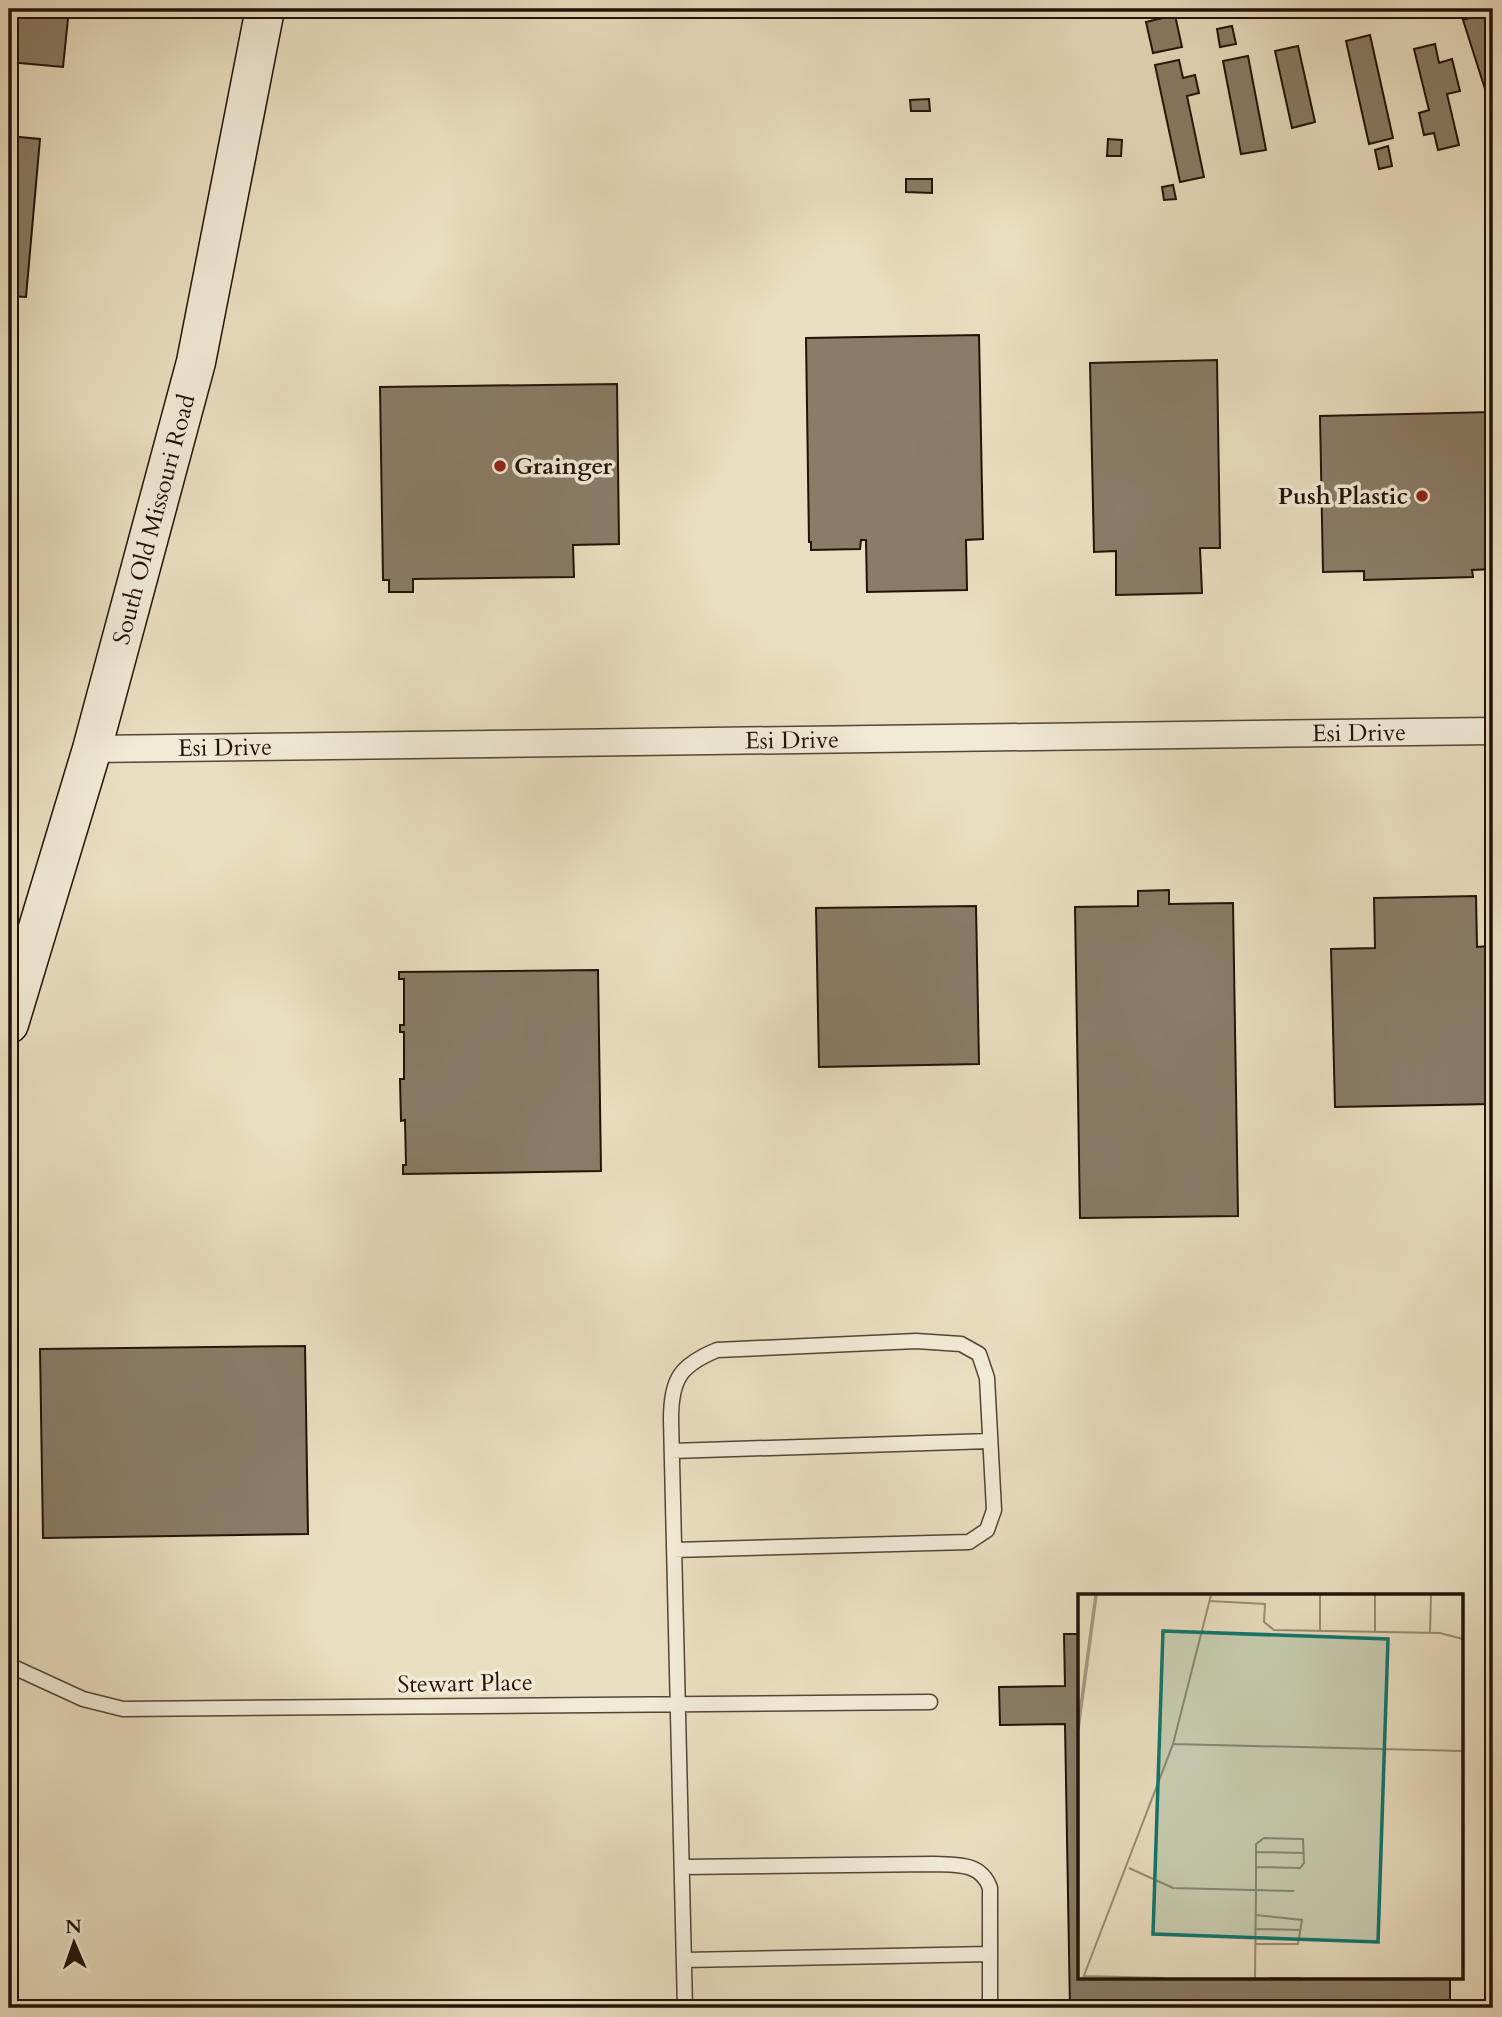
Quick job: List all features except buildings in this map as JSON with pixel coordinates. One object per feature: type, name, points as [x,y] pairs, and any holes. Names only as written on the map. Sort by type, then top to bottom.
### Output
[{"type":"main road","name":"South Old Missouri Road","points":[[9,1024],[92,749],[196,362],[265,9]]},
{"type":"street","name":"Esi Drive","points":[[92,749],[1493,731]]},
{"type":"lane","points":[[674,1550],[969,1542],[987,1530],[994,1510],[987,1378],[979,1354],[961,1344],[916,1341],[718,1350],[693,1360],[678,1378],[671,1397],[677,1704],[685,2008]]},
{"type":"lane","points":[[672,1451],[990,1441]]},
{"type":"lane","name":"Stewart Place","points":[[9,1665],[83,1699],[123,1709],[930,1702]]},
{"type":"lane","points":[[682,1867],[933,1864],[976,1869],[987,1878],[990,1888],[990,2008]]},
{"type":"lane","points":[[684,1960],[990,1954]]},
{"type":"place","name":"Grainger","points":[[500,466]]},
{"type":"place","name":"Push Plastic","points":[[1422,496]]}]
